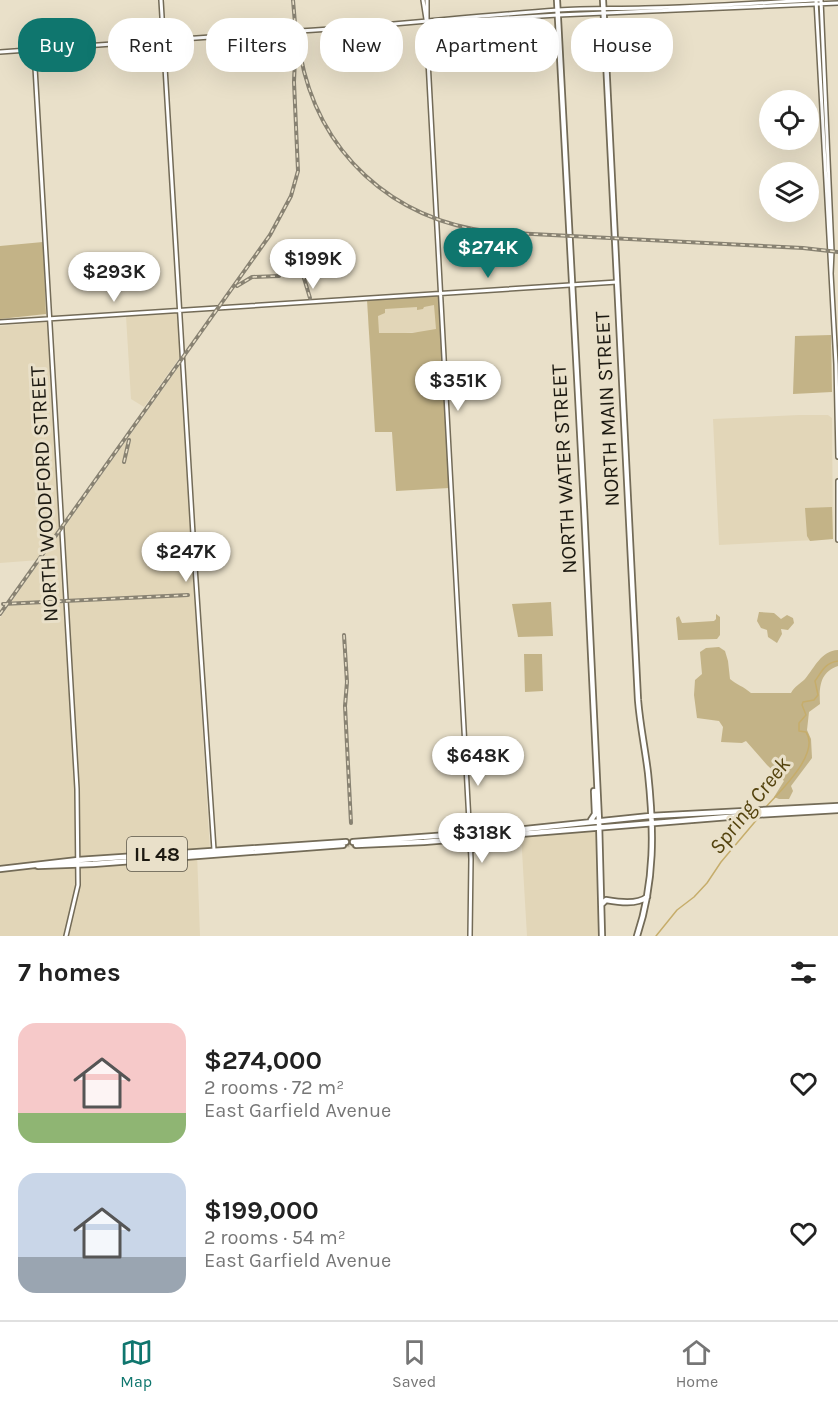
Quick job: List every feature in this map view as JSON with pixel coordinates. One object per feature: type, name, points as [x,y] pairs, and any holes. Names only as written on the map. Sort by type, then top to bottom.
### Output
[{"type":"main road","name":"NORTH WATER STREET","points":[[557,0],[584,507],[602,936]]},
{"type":"main road","name":"NORTH MAIN STREET","points":[[603,0],[638,699],[650,803],[652,856],[649,896],[637,936]]},
{"type":"main road","points":[[588,822],[595,814],[593,767],[595,762]]},
{"type":"main road","points":[[650,803],[655,812],[663,816]]},
{"type":"main road","points":[[771,812],[838,806]]},
{"type":"main road","points":[[470,835],[588,822],[631,824],[663,816],[838,810]]},
{"type":"main road","points":[[353,843],[585,828],[599,824],[650,819],[659,822],[755,812]]},
{"type":"main road","points":[[458,836],[465,829],[469,820],[475,828],[482,832]]},
{"type":"main road","points":[[651,834],[654,826],[659,822]]},
{"type":"main road","points":[[585,828],[596,831],[599,838]]},
{"type":"main road","points":[[458,836],[471,850]]},
{"type":"main road","name":"IL 48","points":[[0,869],[346,844]]},
{"type":"main road","points":[[601,891],[610,901]]},
{"type":"main road","points":[[601,907],[604,901],[644,900],[649,896]]},
{"type":"main road","points":[[635,901],[642,904],[645,914]]},
{"type":"street","points":[[161,0],[162,18]]},
{"type":"street","points":[[425,0],[427,18]]},
{"type":"street","points":[[818,2],[836,364],[838,457]]},
{"type":"street","points":[[481,18],[604,11],[838,3]]},
{"type":"street","points":[[308,30],[415,23]]},
{"type":"street","points":[[0,52],[18,51]]},
{"type":"street","name":"NORTH WOODFORD STREET","points":[[34,72],[75,754],[78,885],[66,936]]},
{"type":"street","points":[[166,72],[214,853]]},
{"type":"street","points":[[430,72],[471,850],[470,936]]},
{"type":"street","points":[[0,322],[571,283],[617,282]]},
{"type":"street","points":[[838,481],[838,540]]},
{"type":"shaded area","points":[[43,242],[46,314],[0,319],[0,246]]},
{"type":"shaded area","points":[[439,295],[440,331],[369,335],[367,299]]},
{"type":"shaded area","points":[[439,295],[449,488],[396,491],[392,432],[375,432],[367,299]],"holes":[[[434,305],[436,329],[412,333],[379,333],[378,316],[385,313],[385,309],[417,307],[417,310]]]},
{"type":"shaded area","points":[[177,313],[180,357],[144,407],[131,399],[126,316]]},
{"type":"shaded area","points":[[47,322],[59,531],[39,560],[0,563],[0,326]]},
{"type":"shaded area","points":[[831,335],[832,392],[793,394],[795,336]]},
{"type":"shaded area","points":[[180,365],[210,851],[197,852],[200,936],[0,936],[0,618]]},
{"type":"shaded area","points":[[828,415],[832,418],[833,539],[719,545],[713,419]]},
{"type":"shaded area","points":[[832,507],[833,539],[810,541],[807,536],[805,508]]},
{"type":"shaded area","points":[[551,602],[553,636],[518,637],[512,604]]},
{"type":"shaded area","points":[[759,612],[774,613],[781,619],[787,615],[793,618],[794,623],[788,630],[781,629],[782,634],[777,643],[768,637],[767,630],[761,628],[757,621]]},
{"type":"shaded area","points":[[716,614],[720,617],[720,635],[717,639],[678,640],[676,618],[679,616],[682,623],[714,621]]},
{"type":"shaded area","points":[[719,647],[725,651],[730,679],[751,693],[791,693],[823,656],[838,650],[838,666],[824,676],[820,704],[809,712],[807,730],[811,739],[812,758],[791,786],[793,791],[789,799],[774,797],[784,781],[746,741],[742,743],[721,742],[723,727],[719,721],[697,718],[694,695],[695,680],[702,674],[700,652],[706,648]]},
{"type":"shaded area","points":[[524,654],[542,654],[543,691],[525,692]]},
{"type":"shaded area","points":[[598,828],[601,936],[527,936],[521,834]]},
{"type":"waterway","name":"Spring Creek","points":[[765,808],[788,783],[803,762],[809,741],[806,732],[799,731],[799,723],[806,715],[803,702],[814,700],[818,695],[815,681],[827,666],[838,661]]},
{"type":"waterway","name":"Spring Creek","points":[[656,936],[677,910],[707,883],[721,862],[759,817]]},
{"type":"tunnel","points":[[345,845],[353,845]]},
{"type":"railway","points":[[0,614],[270,235],[291,196],[298,171],[294,82],[296,35],[293,0]]},
{"type":"railway","points":[[305,72],[309,89],[324,121],[342,150],[365,175],[392,196],[422,213],[456,225],[492,232],[803,248],[838,252]]},
{"type":"railway","points":[[303,275],[310,298]]},
{"type":"railway","points":[[237,286],[252,277],[279,276]]},
{"type":"railway","points":[[124,462],[129,440]]},
{"type":"railway","points":[[3,604],[188,595]]},
{"type":"railway","points":[[344,635],[351,823]]}]
